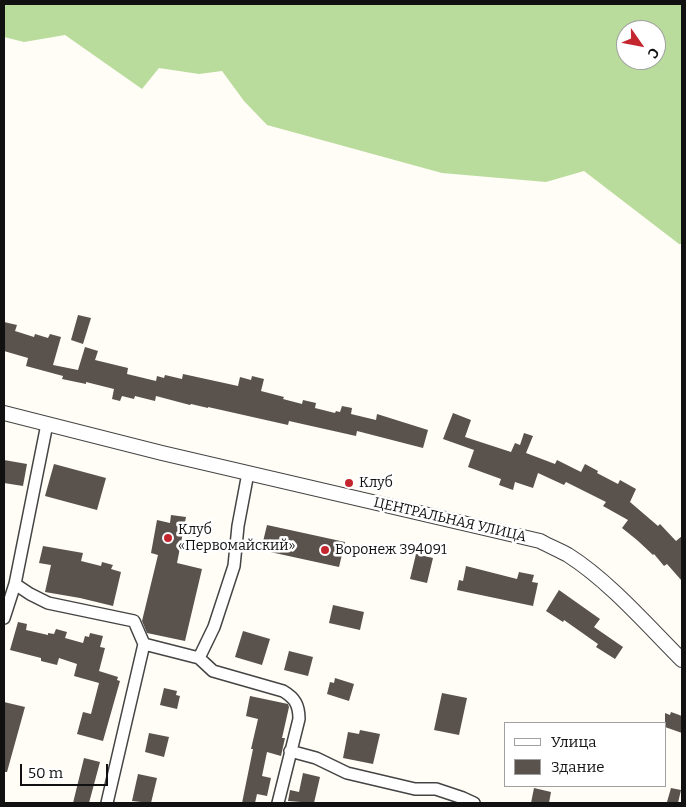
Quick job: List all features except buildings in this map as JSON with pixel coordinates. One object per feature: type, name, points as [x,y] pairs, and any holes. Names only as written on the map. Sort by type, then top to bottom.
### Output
[{"type":"street","name":"ЦЕНТРАЛЬНАЯ УЛИЦА","points":[[4,413],[162,453],[540,541],[568,556],[595,576],[682,660]]},
{"type":"street","points":[[4,618],[15,584],[47,424]]},
{"type":"street","points":[[199,658],[214,627],[234,566],[238,526],[248,473]]},
{"type":"street","points":[[15,584],[48,603],[134,622],[144,644],[107,803]]},
{"type":"street","points":[[144,644],[199,658],[212,671],[283,691],[296,701],[299,709],[299,719],[278,803]]},
{"type":"street","points":[[290,751],[316,758],[348,773],[415,789],[436,788],[474,803]]},
{"type":"green space","points":[[4,4],[682,4],[682,244],[679,244],[584,171],[546,182],[442,173],[267,125],[244,101],[222,71],[199,74],[159,68],[142,89],[65,35],[24,42],[4,37]]},
{"type":"place","name":"Клуб","points":[[349,483]]},
{"type":"place","name":"Клуб «Первомайский»","points":[[168,538]]},
{"type":"place","name":"Воронеж 394091","points":[[325,550]]}]
